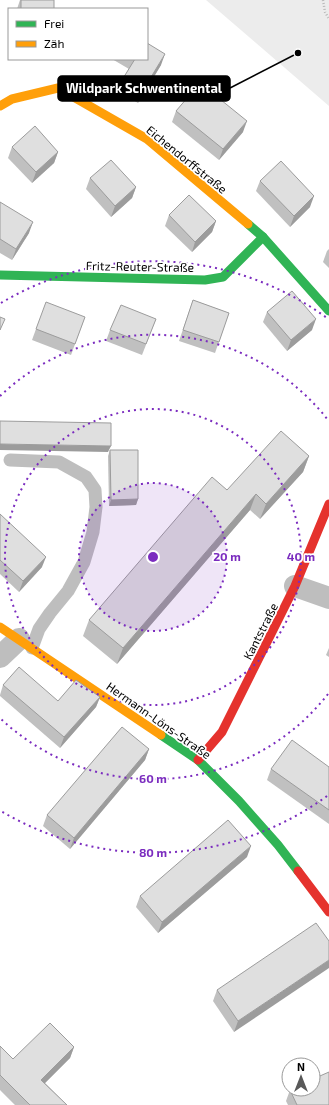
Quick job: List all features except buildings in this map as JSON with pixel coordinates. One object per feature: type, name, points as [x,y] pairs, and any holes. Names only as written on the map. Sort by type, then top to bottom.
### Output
[{"type":"street","name":"Eichendorffstraße","points":[[0,106],[12,99],[58,88],[147,139],[263,237],[329,311]]},
{"type":"street","name":"Fritz-Reuter-Straße","points":[[0,275],[205,280],[223,277],[263,237]]},
{"type":"street","name":"Kantstraße","points":[[198,760],[222,732],[295,586],[329,504]]},
{"type":"street","points":[[295,586],[329,598]]},
{"type":"street","name":"Hermann-Löns-Straße","points":[[0,627],[198,760],[239,801],[278,846],[329,912]]},
{"type":"street","points":[[0,657],[25,643]]},
{"type":"lane","points":[[10,460],[60,462],[86,477],[95,490],[96,507],[93,532],[84,562],[68,591],[39,629],[25,643]]},
{"type":"path","points":[[323,0],[325,12],[329,20]]},
{"type":"shaded area","points":[[206,0],[329,0],[329,106]]},
{"type":"traffic: fast","points":[[248,224],[263,237],[329,311]]},
{"type":"traffic: fast","points":[[0,275],[205,280],[223,277],[263,237]]},
{"type":"traffic: fast","points":[[161,735],[198,760],[239,801],[278,845],[298,871]]},
{"type":"traffic: slow","points":[[0,106],[12,99],[58,88],[147,139],[248,224]]},
{"type":"traffic: slow","points":[[0,627],[161,735]]},
{"type":"traffic: jam","points":[[198,760],[222,732],[295,586],[329,504]]},
{"type":"traffic: jam","points":[[298,871],[329,912]]},
{"type":"place","name":"Wildpark Schwentinental","points":[[298,53]]}]
